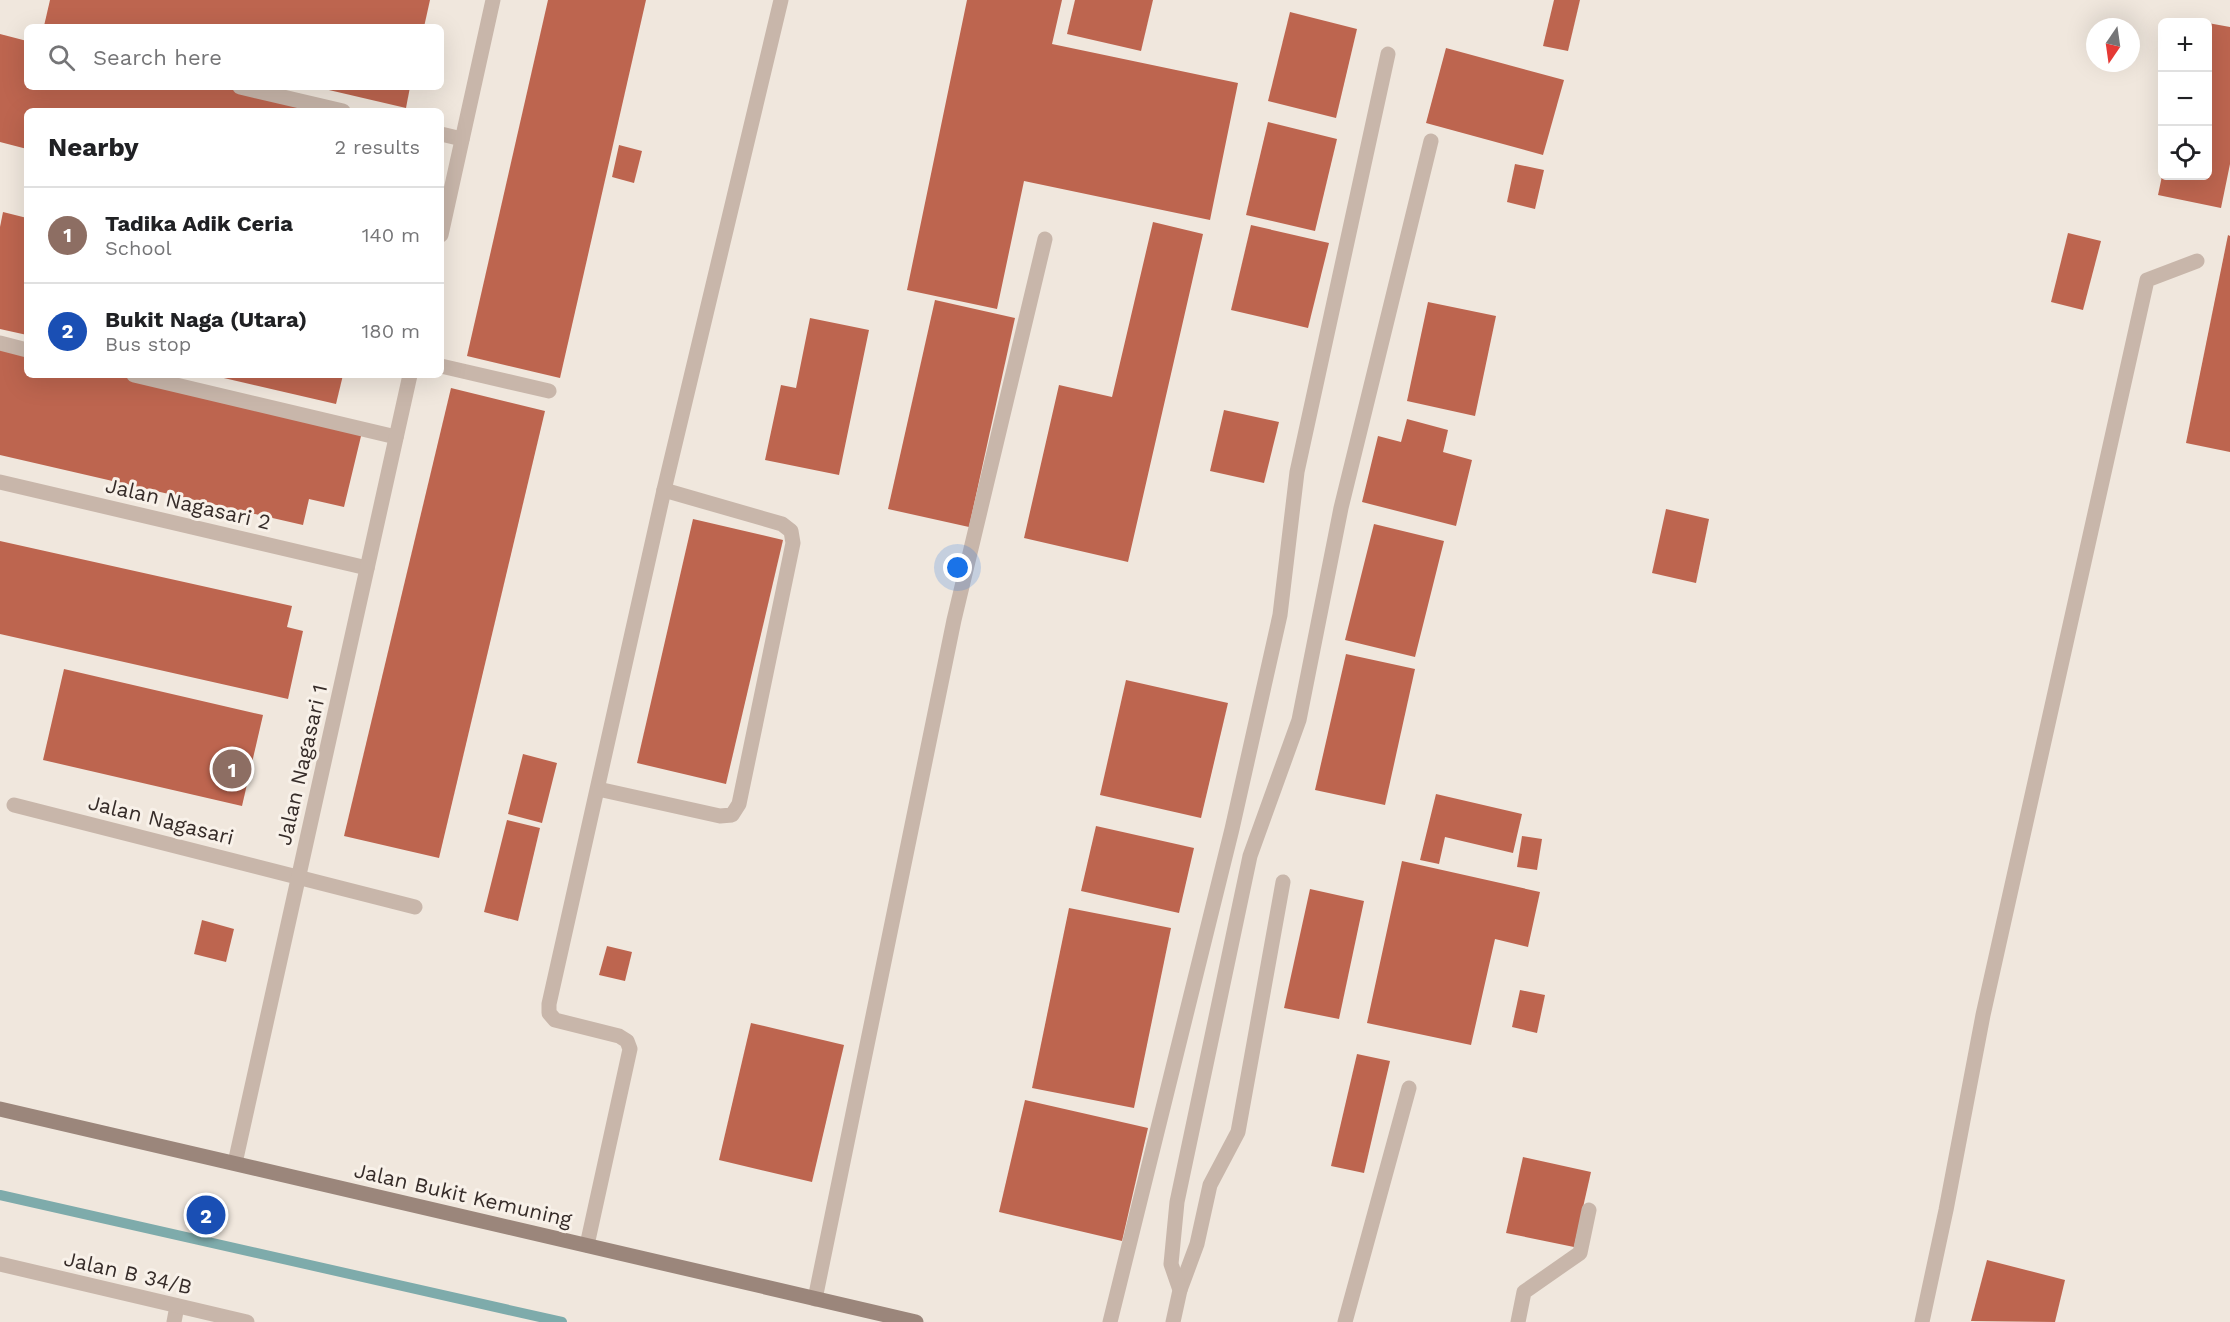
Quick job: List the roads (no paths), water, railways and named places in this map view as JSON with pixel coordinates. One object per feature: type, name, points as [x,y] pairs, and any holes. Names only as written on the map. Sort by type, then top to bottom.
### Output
[{"type":"main road","name":"Jalan Bukit Kemuning","points":[[0,1109],[916,1322]]},
{"type":"street","points":[[444,221],[493,0]]},
{"type":"street","points":[[587,1245],[630,1049],[627,1041],[619,1036],[555,1020],[549,1013],[549,1004],[664,490],[781,0]]},
{"type":"street","points":[[1110,1322],[1224,864],[1280,615],[1297,472],[1388,54]]},
{"type":"street","points":[[253,90],[330,108]]},
{"type":"street","points":[[444,135],[462,139]]},
{"type":"street","points":[[1180,1290],[1171,1264],[1177,1202],[1250,856],[1299,720],[1341,508],[1431,141]]},
{"type":"street","points":[[815,1299],[954,621],[1045,239]]},
{"type":"street","points":[[1922,1322],[1983,1015],[2147,280],[2198,261]]},
{"type":"street","points":[[0,343],[24,349]]},
{"type":"street","points":[[444,367],[549,391]]},
{"type":"street","points":[[147,378],[396,437]]},
{"type":"street","name":"Jalan Nagasari 1","points":[[235,1163],[409,378]]},
{"type":"street","name":"Jalan Nagasari 2","points":[[0,482],[367,568]]},
{"type":"street","points":[[598,789],[720,816],[732,814],[739,804],[793,543],[791,531],[782,524],[664,490]]},
{"type":"street","name":"Jalan Nagasari","points":[[14,805],[415,907]]},
{"type":"street","points":[[1173,1322],[1180,1290],[1197,1244],[1210,1185],[1238,1132],[1283,882]]},
{"type":"street","points":[[1345,1322],[1409,1088]]},
{"type":"street","points":[[1518,1322],[1524,1292],[1580,1252],[1589,1210]]},
{"type":"street","name":"Jalan B 34/B","points":[[0,1264],[247,1322]]},
{"type":"street","points":[[174,1322],[177,1306]]},
{"type":"waterway","points":[[0,1195],[562,1322]]},
{"type":"place","name":"Tadika Adik Ceria","points":[[232,769]]},
{"type":"place","name":"Bukit Naga (Utara)","points":[[206,1215]]}]
